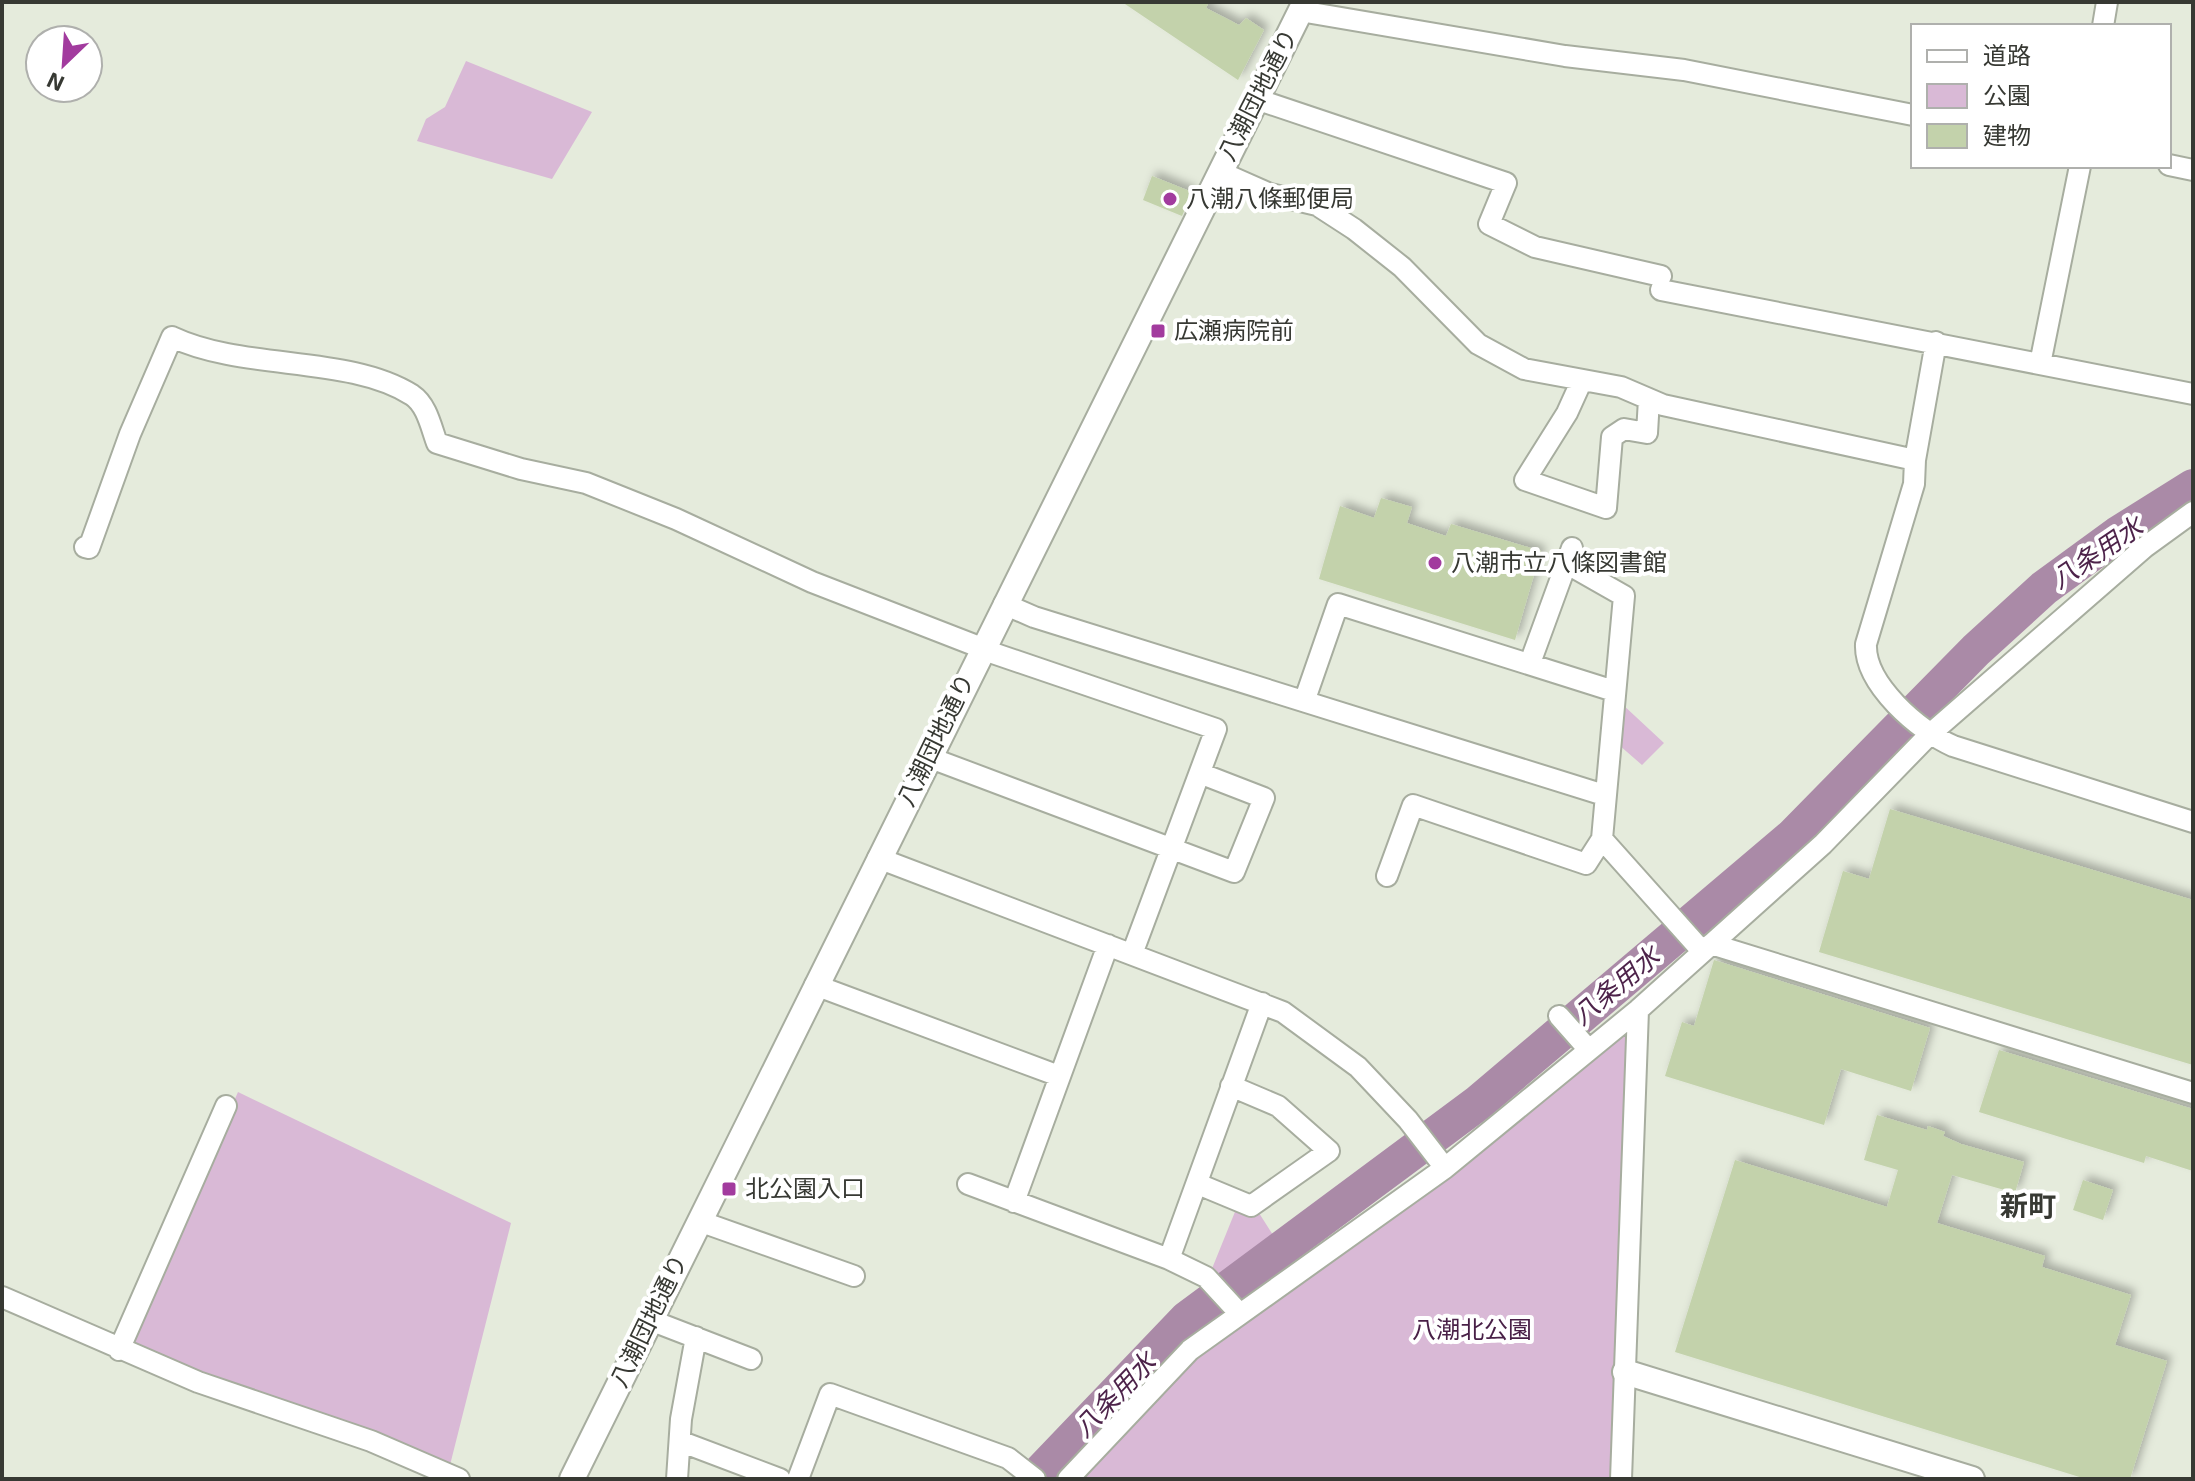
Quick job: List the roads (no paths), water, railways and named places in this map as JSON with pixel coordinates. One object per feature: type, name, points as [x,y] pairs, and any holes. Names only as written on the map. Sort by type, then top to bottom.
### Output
[{"type":"street","points":[[2103,24],[2107,2]]},
{"type":"street","points":[[1302,7],[1565,56],[1684,70],[1911,115]]},
{"type":"street","name":"八潮団地通り","points":[[572,1479],[981,648],[1302,7]]},
{"type":"street","points":[[1256,99],[1506,183],[1489,224],[1535,247],[1661,283],[2193,394]]},
{"type":"street","points":[[2171,165],[2193,170]]},
{"type":"street","points":[[2040,364],[2080,168]]},
{"type":"street","points":[[1220,172],[1270,194],[1317,205],[1354,229],[1402,267],[1478,344],[1524,369],[1621,387],[1663,405],[1915,460]]},
{"type":"street","points":[[85,547],[89,548],[99,524],[130,434],[172,337],[202,351],[374,379],[413,395],[425,410],[437,443],[521,469],[586,483],[676,519],[812,582],[981,648],[1216,729],[1202,774],[1132,954]]},
{"type":"street","points":[[1936,342],[1915,460],[1914,484],[1866,644],[1865,660],[1873,677],[1929,735],[1953,746],[2193,822]]},
{"type":"street","points":[[1582,380],[1567,413],[1525,480],[1606,508],[1612,437],[1624,429],[1647,433],[1649,399]]},
{"type":"street","points":[[1068,1479],[1190,1350],[1440,1162],[1584,1044],[1638,1010],[1703,945],[1823,844],[1929,735],[2122,566],[2193,512]]},
{"type":"street","points":[[1387,876],[1413,805],[1586,864],[1602,839],[1624,596],[1569,555],[1530,663]]},
{"type":"street","points":[[1004,604],[1034,617],[1305,699],[1604,795]]},
{"type":"street","points":[[1305,699],[1338,604],[1614,691]]},
{"type":"street","points":[[928,757],[1234,872],[1264,798],[1202,774]]},
{"type":"street","points":[[1602,839],[1703,945],[2193,1093]]},
{"type":"street","points":[[878,858],[1283,1012],[1340,1053],[1408,1120],[1440,1162]]},
{"type":"street","points":[[1014,1202],[1108,945]]},
{"type":"street","points":[[815,985],[1059,1076]]},
{"type":"street","points":[[1169,1259],[1262,1003]]},
{"type":"street","points":[[1621,1479],[1638,1010]]},
{"type":"street","points":[[1559,1016],[1584,1044]]},
{"type":"street","points":[[1198,1184],[1251,1206],[1329,1151],[1278,1106],[1231,1086]]},
{"type":"street","points":[[119,1350],[226,1106]]},
{"type":"street","points":[[968,1184],[1169,1259],[1206,1277],[1240,1314]]},
{"type":"street","points":[[699,1221],[854,1276]]},
{"type":"street","points":[[2,1297],[198,1382],[371,1441],[459,1479]]},
{"type":"street","points":[[650,1320],[751,1359]]},
{"type":"street","points":[[677,1479],[682,1442],[681,1419],[696,1337]]},
{"type":"street","points":[[1625,1372],[1972,1479]]},
{"type":"street","points":[[798,1479],[830,1394],[1023,1474]]},
{"type":"street","points":[[682,1442],[780,1479]]},
{"type":"waterway","name":"八条用水","points":[[1034,1479],[1187,1319],[1478,1103],[1792,837],[1976,650],[2044,588],[2118,534],[2193,487]]},
{"type":"place","name":"八潮八條郵便局","points":[[1170,199]]},
{"type":"place","name":"広瀬病院前","points":[[1158,331]]},
{"type":"place","name":"八潮市立八條図書館","points":[[1435,563]]},
{"type":"place","name":"北公園入口","points":[[729,1189]]},
{"type":"district","name":"新町","points":[[2028,1206]]},
{"type":"park label","name":"八潮北公園","points":[[1472,1330]]}]
